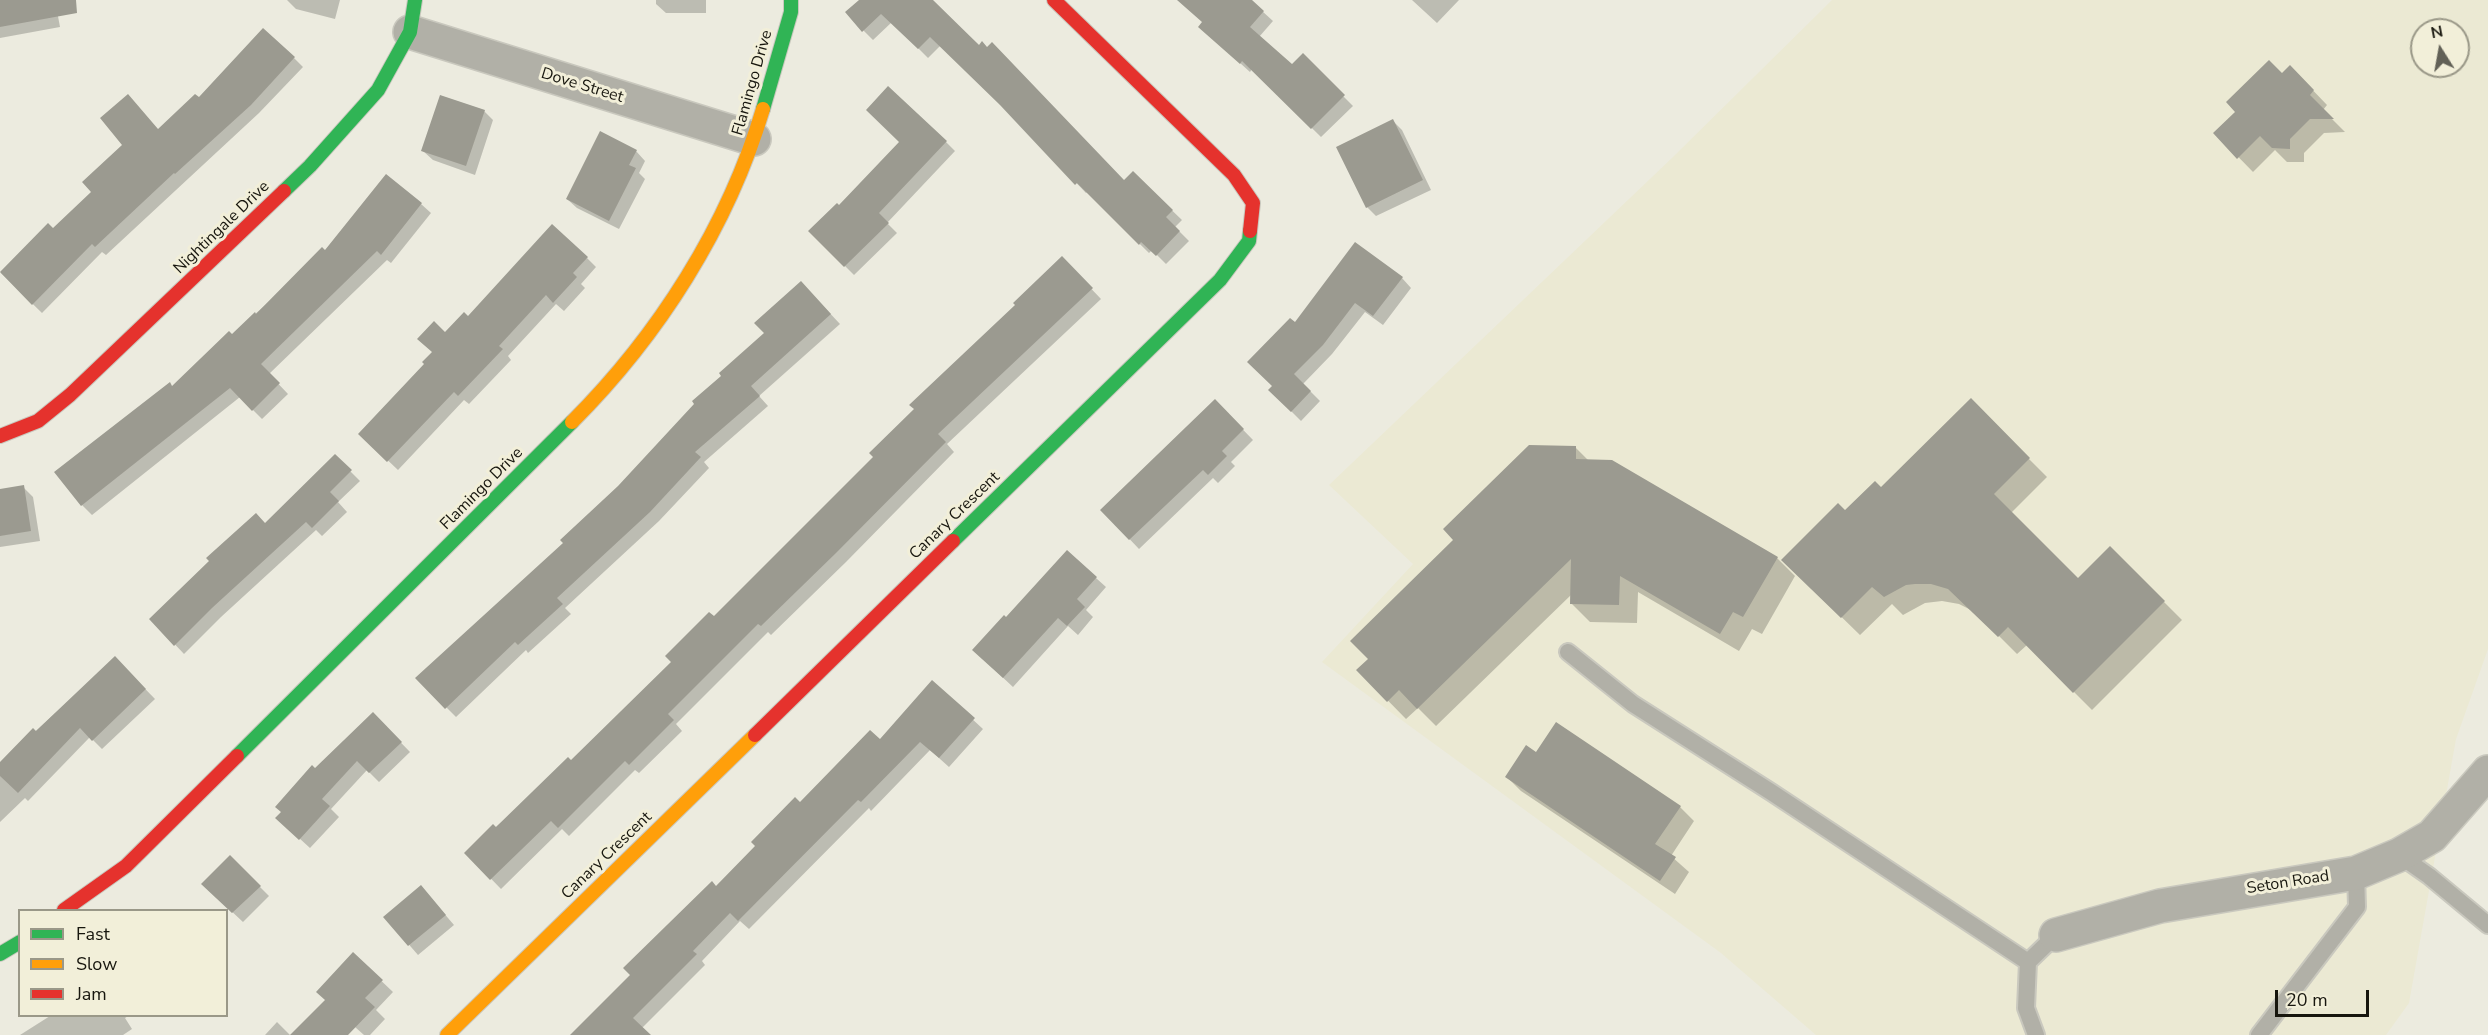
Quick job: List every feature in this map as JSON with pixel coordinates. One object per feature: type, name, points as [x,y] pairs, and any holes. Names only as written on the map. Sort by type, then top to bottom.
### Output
[{"type":"street","name":"Nightingale Drive","points":[[0,436],[38,422],[70,395],[310,166],[378,90],[410,32],[415,0]]},
{"type":"street","name":"Flamingo Drive","points":[[65,909],[126,866],[594,400],[669,306],[724,214],[754,139],[790,12],[791,0]]},
{"type":"street","name":"Canary Crescent","points":[[447,1035],[1220,279],[1249,241],[1253,203],[1234,174],[1054,0]]},
{"type":"street","name":"Dove Street","points":[[410,32],[754,139]]},
{"type":"street","name":"Seton Road","points":[[2056,935],[2160,906],[2356,873],[2399,855],[2433,836],[2488,772]]},
{"type":"street","points":[[0,954],[18,943]]},
{"type":"lane","points":[[1568,652],[1633,704],[2028,962]]},
{"type":"lane","points":[[2399,855],[2429,876],[2488,925]]},
{"type":"lane","points":[[2259,1035],[2357,907],[2356,873]]},
{"type":"lane","points":[[2036,1035],[2026,1008],[2028,962],[2056,935]]},
{"type":"shaded area","points":[[1832,0],[2488,0],[2488,649],[2456,739],[2409,1003],[2386,1035],[1816,1035],[1721,953],[1322,662],[1413,564],[1329,485],[1673,157]]},
{"type":"building","points":[[0,0],[76,0],[77,13],[0,27]]},
{"type":"building","points":[[859,0],[933,0],[979,45],[982,41],[987,47],[992,42],[1124,180],[1133,171],[1173,210],[1166,217],[1180,231],[1156,256],[1141,242],[1139,245],[1077,183],[1075,185],[1000,105],[930,37],[918,49],[881,14],[862,32],[845,12]]},
{"type":"building","points":[[1177,0],[1252,0],[1264,11],[1250,27],[1292,64],[1303,53],[1345,95],[1311,129],[1242,61],[1240,64],[1198,27],[1202,22]]},
{"type":"building","points":[[263,28],[295,57],[251,105],[95,247],[92,244],[32,305],[0,272],[48,223],[53,228],[91,192],[82,182],[122,145],[100,118],[128,94],[158,129],[195,94],[199,97]]},
{"type":"building","points":[[2269,60],[2282,73],[2290,65],[2314,90],[2310,95],[2334,119],[2310,119],[2290,139],[2290,149],[2272,148],[2260,136],[2237,159],[2213,133],[2235,112],[2226,102]]},
{"type":"building","points":[[888,86],[947,141],[879,213],[889,223],[844,267],[808,231],[837,203],[839,205],[899,142],[866,110]]},
{"type":"building","points":[[440,95],[485,110],[466,166],[421,151]]},
{"type":"building","points":[[1393,119],[1423,180],[1366,208],[1336,147]]},
{"type":"building","points":[[600,131],[637,150],[629,165],[636,168],[609,221],[566,199]]},
{"type":"building","points":[[386,174],[422,203],[381,255],[377,251],[261,364],[280,383],[252,411],[230,388],[81,506],[54,472],[170,382],[172,386],[229,331],[232,334],[255,312],[256,314],[322,247],[325,250]]},
{"type":"building","points":[[552,224],[588,257],[573,273],[577,277],[553,303],[546,295],[499,346],[503,349],[458,396],[454,392],[387,462],[358,434],[424,364],[422,362],[432,352],[417,339],[434,321],[445,332],[464,312],[468,316]]},
{"type":"building","points":[[1355,242],[1403,277],[1373,316],[1355,303],[1323,345],[1294,374],[1311,391],[1291,412],[1268,390],[1272,386],[1247,362],[1290,318],[1295,322]]},
{"type":"building","points":[[1062,256],[1093,288],[938,434],[946,442],[836,553],[761,626],[758,624],[668,714],[674,720],[629,765],[625,761],[558,828],[551,821],[490,880],[464,853],[493,824],[496,827],[568,757],[571,760],[671,662],[665,656],[709,612],[714,616],[873,457],[869,453],[914,409],[909,405],[1015,305],[1013,303]]},
{"type":"building","points":[[801,281],[831,314],[751,386],[760,396],[695,452],[701,457],[650,512],[557,598],[563,604],[518,645],[515,642],[445,709],[415,678],[563,543],[560,540],[618,486],[694,404],[692,401],[721,376],[719,373],[764,333],[754,323]]},
{"type":"building","points":[[1971,398],[2030,458],[1994,494],[2078,578],[2110,546],[2165,601],[2073,693],[2008,627],[1998,637],[1948,589],[1931,584],[1906,585],[1884,597],[1872,587],[1841,618],[1781,560],[1838,503],[1845,510],[1875,481],[1881,487]]},
{"type":"building","points":[[1215,399],[1244,429],[1222,451],[1227,456],[1208,475],[1203,470],[1129,540],[1100,510]]},
{"type":"building","points":[[1529,445],[1576,446],[1576,459],[1612,460],[1778,557],[1743,617],[1733,612],[1720,634],[1620,576],[1619,605],[1570,604],[1571,559],[1417,709],[1399,690],[1387,702],[1356,670],[1368,659],[1350,641],[1453,540],[1443,529]]},
{"type":"building","points":[[335,454],[352,470],[330,492],[339,501],[312,528],[306,522],[174,646],[149,619],[209,561],[206,558],[256,513],[265,523]]},
{"type":"building","points":[[24,485],[31,531],[0,536],[0,489]]},
{"type":"building","points":[[1067,550],[1097,577],[1077,599],[1085,607],[1067,626],[1058,618],[1003,678],[972,650],[1004,615],[1006,617]]},
{"type":"building","points":[[115,656],[146,689],[92,741],[80,728],[18,793],[0,776],[0,762],[33,728],[36,731]]},
{"type":"building","points":[[932,680],[975,718],[939,758],[920,742],[861,802],[858,800],[738,921],[730,913],[693,951],[697,954],[633,1018],[651,1035],[570,1035],[630,975],[623,968],[712,881],[716,886],[755,846],[751,842],[795,797],[800,802],[870,730],[880,739]]},
{"type":"building","points":[[373,712],[402,742],[369,773],[357,761],[322,799],[330,806],[299,840],[275,818],[281,812],[275,807],[312,765],[315,768]]},
{"type":"building","points":[[1556,722],[1681,806],[1655,844],[1676,857],[1660,881],[1505,777],[1526,745],[1536,752]]},
{"type":"building","points":[[230,855],[261,886],[232,913],[201,884]]},
{"type":"building","points":[[421,885],[446,915],[408,946],[383,917]]},
{"type":"building","points":[[353,952],[383,980],[365,998],[375,1007],[348,1035],[290,1035],[325,1000],[316,992]]},
{"type":"traffic: fast","points":[[284,191],[310,166],[378,90],[410,32],[415,0]]},
{"type":"traffic: fast","points":[[763,109],[791,12],[791,0]]},
{"type":"traffic: fast","points":[[953,541],[1220,280],[1249,241],[1250,231]]},
{"type":"traffic: fast","points":[[237,756],[572,422]]},
{"type":"traffic: fast","points":[[0,954],[18,943]]},
{"type":"traffic: slow","points":[[572,422],[633,353],[687,278],[730,196],[763,109]]},
{"type":"traffic: slow","points":[[447,1035],[755,735]]},
{"type":"traffic: jam","points":[[1054,0],[1234,175],[1253,203],[1250,231]]},
{"type":"traffic: jam","points":[[0,436],[38,421],[70,395],[284,191]]},
{"type":"traffic: jam","points":[[755,735],[953,541]]},
{"type":"traffic: jam","points":[[65,909],[126,866],[237,756]]}]
